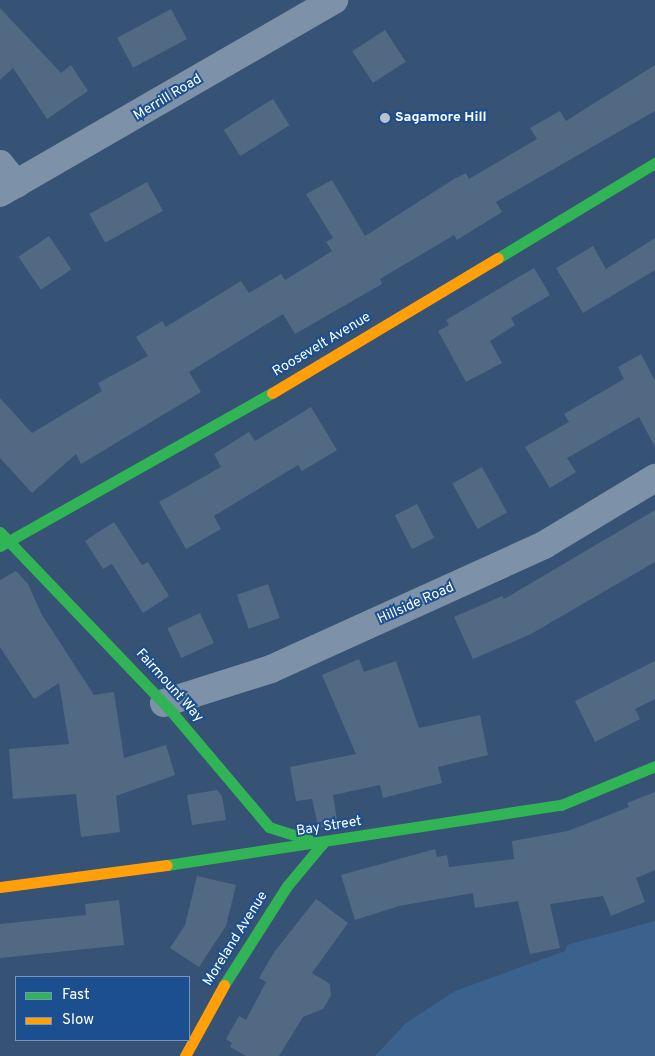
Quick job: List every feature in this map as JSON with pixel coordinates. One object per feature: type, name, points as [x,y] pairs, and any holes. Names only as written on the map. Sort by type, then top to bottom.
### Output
[{"type":"street","name":"Merrill Road","points":[[5,180],[334,0]]},
{"type":"street","name":"Roosevelt Avenue","points":[[3,539],[263,398],[655,163]]},
{"type":"street","name":"Hillside Road","points":[[164,703],[271,669],[518,557],[655,478]]},
{"type":"street","name":"Fairmount Way","points":[[3,539],[164,703],[269,827],[322,844]]},
{"type":"street","name":"Bay Street","points":[[0,887],[322,844],[560,805],[655,766]]},
{"type":"street","name":"Moreland Avenue","points":[[185,1056],[224,984],[287,886],[322,844]]},
{"type":"water","points":[[655,921],[655,1056],[375,1056],[406,1023],[455,991],[565,951],[567,945]]},
{"type":"building","points":[[0,8],[61,73],[71,65],[88,91],[47,119],[13,68],[0,80]]},
{"type":"building","points":[[171,9],[187,39],[133,68],[117,38]]},
{"type":"building","points":[[385,30],[406,62],[373,83],[352,51]]},
{"type":"building","points":[[655,65],[655,111],[496,202],[502,212],[457,240],[454,235],[380,279],[382,284],[295,334],[283,314],[189,372],[201,392],[81,464],[76,454],[32,493],[0,458],[0,398],[32,433],[102,391],[98,383],[148,356],[136,337],[162,321],[166,327],[241,281],[249,293],[281,274],[285,280],[332,251],[326,242],[333,238],[306,194],[332,180],[365,236],[454,179],[466,173],[469,179],[537,139],[530,128],[560,111],[566,121]]},
{"type":"building","points":[[273,99],[289,125],[240,156],[224,130]]},
{"type":"building","points":[[147,182],[163,211],[105,243],[89,214]]},
{"type":"building","points":[[49,236],[71,269],[41,290],[18,257]]},
{"type":"building","points":[[655,238],[655,270],[583,313],[556,268],[593,246],[606,269]]},
{"type":"building","points":[[534,268],[550,295],[511,318],[515,325],[490,341],[502,363],[466,382],[438,331],[449,325],[446,320]]},
{"type":"building","points":[[641,354],[655,381],[655,447],[639,417],[567,458],[576,472],[550,488],[525,447],[569,422],[564,414],[624,379],[618,367]]},
{"type":"building","points":[[311,407],[337,450],[302,471],[298,465],[214,516],[221,529],[186,549],[159,502],[221,467],[214,454],[249,432],[255,441]]},
{"type":"building","points":[[482,467],[507,512],[477,529],[452,483]]},
{"type":"building","points":[[417,504],[434,538],[412,549],[395,515]]},
{"type":"building","points":[[655,510],[655,562],[531,634],[473,659],[454,617],[502,596],[504,599]]},
{"type":"building","points":[[114,522],[142,565],[148,562],[169,596],[143,613],[112,564],[103,569],[85,541]]},
{"type":"building","points":[[16,571],[28,584],[42,615],[94,695],[114,692],[124,758],[166,745],[175,775],[116,796],[120,832],[81,837],[76,794],[13,799],[9,749],[69,744],[59,683],[34,699],[0,647],[0,580]]},
{"type":"building","points":[[268,584],[280,618],[249,629],[237,595]]},
{"type":"building","points":[[200,613],[214,643],[181,658],[167,628]]},
{"type":"building","points":[[359,659],[364,672],[396,661],[419,728],[480,715],[488,755],[438,767],[442,783],[383,798],[380,785],[333,795],[338,826],[323,828],[318,826],[312,799],[296,801],[290,767],[356,754],[322,675]]},
{"type":"building","points":[[655,661],[655,699],[635,709],[640,719],[595,742],[575,701]]},
{"type":"building","points":[[217,790],[222,796],[226,820],[192,825],[187,795]]},
{"type":"building","points":[[655,792],[655,870],[636,878],[645,902],[611,916],[603,896],[550,904],[560,948],[530,954],[518,901],[475,908],[473,893],[399,906],[355,920],[341,875],[435,849],[437,857],[447,855],[449,867],[514,859],[512,841],[568,831],[629,807],[627,803]]},
{"type":"building","points":[[197,876],[236,885],[226,926],[199,967],[170,948],[185,925]]},
{"type":"building","points":[[316,899],[348,923],[312,973],[330,984],[331,996],[323,1009],[303,1017],[279,1056],[246,1056],[230,1047],[232,1043],[226,1039],[239,1016],[246,1020],[266,982],[259,978],[275,951]]},
{"type":"building","points":[[119,900],[124,945],[0,958],[0,924],[86,915],[85,904]]},
{"type":"traffic: fast","points":[[498,258],[655,163]]},
{"type":"traffic: fast","points":[[0,546],[272,393]]},
{"type":"traffic: fast","points":[[0,532],[171,711],[269,827],[322,844],[287,886],[224,985]]},
{"type":"traffic: fast","points":[[167,865],[561,805],[655,766]]},
{"type":"traffic: slow","points":[[272,393],[498,258]]},
{"type":"traffic: slow","points":[[0,887],[167,865]]},
{"type":"traffic: slow","points":[[185,1056],[224,985]]},
{"type":"place","name":"Sagamore Hill","points":[[385,118]]}]
